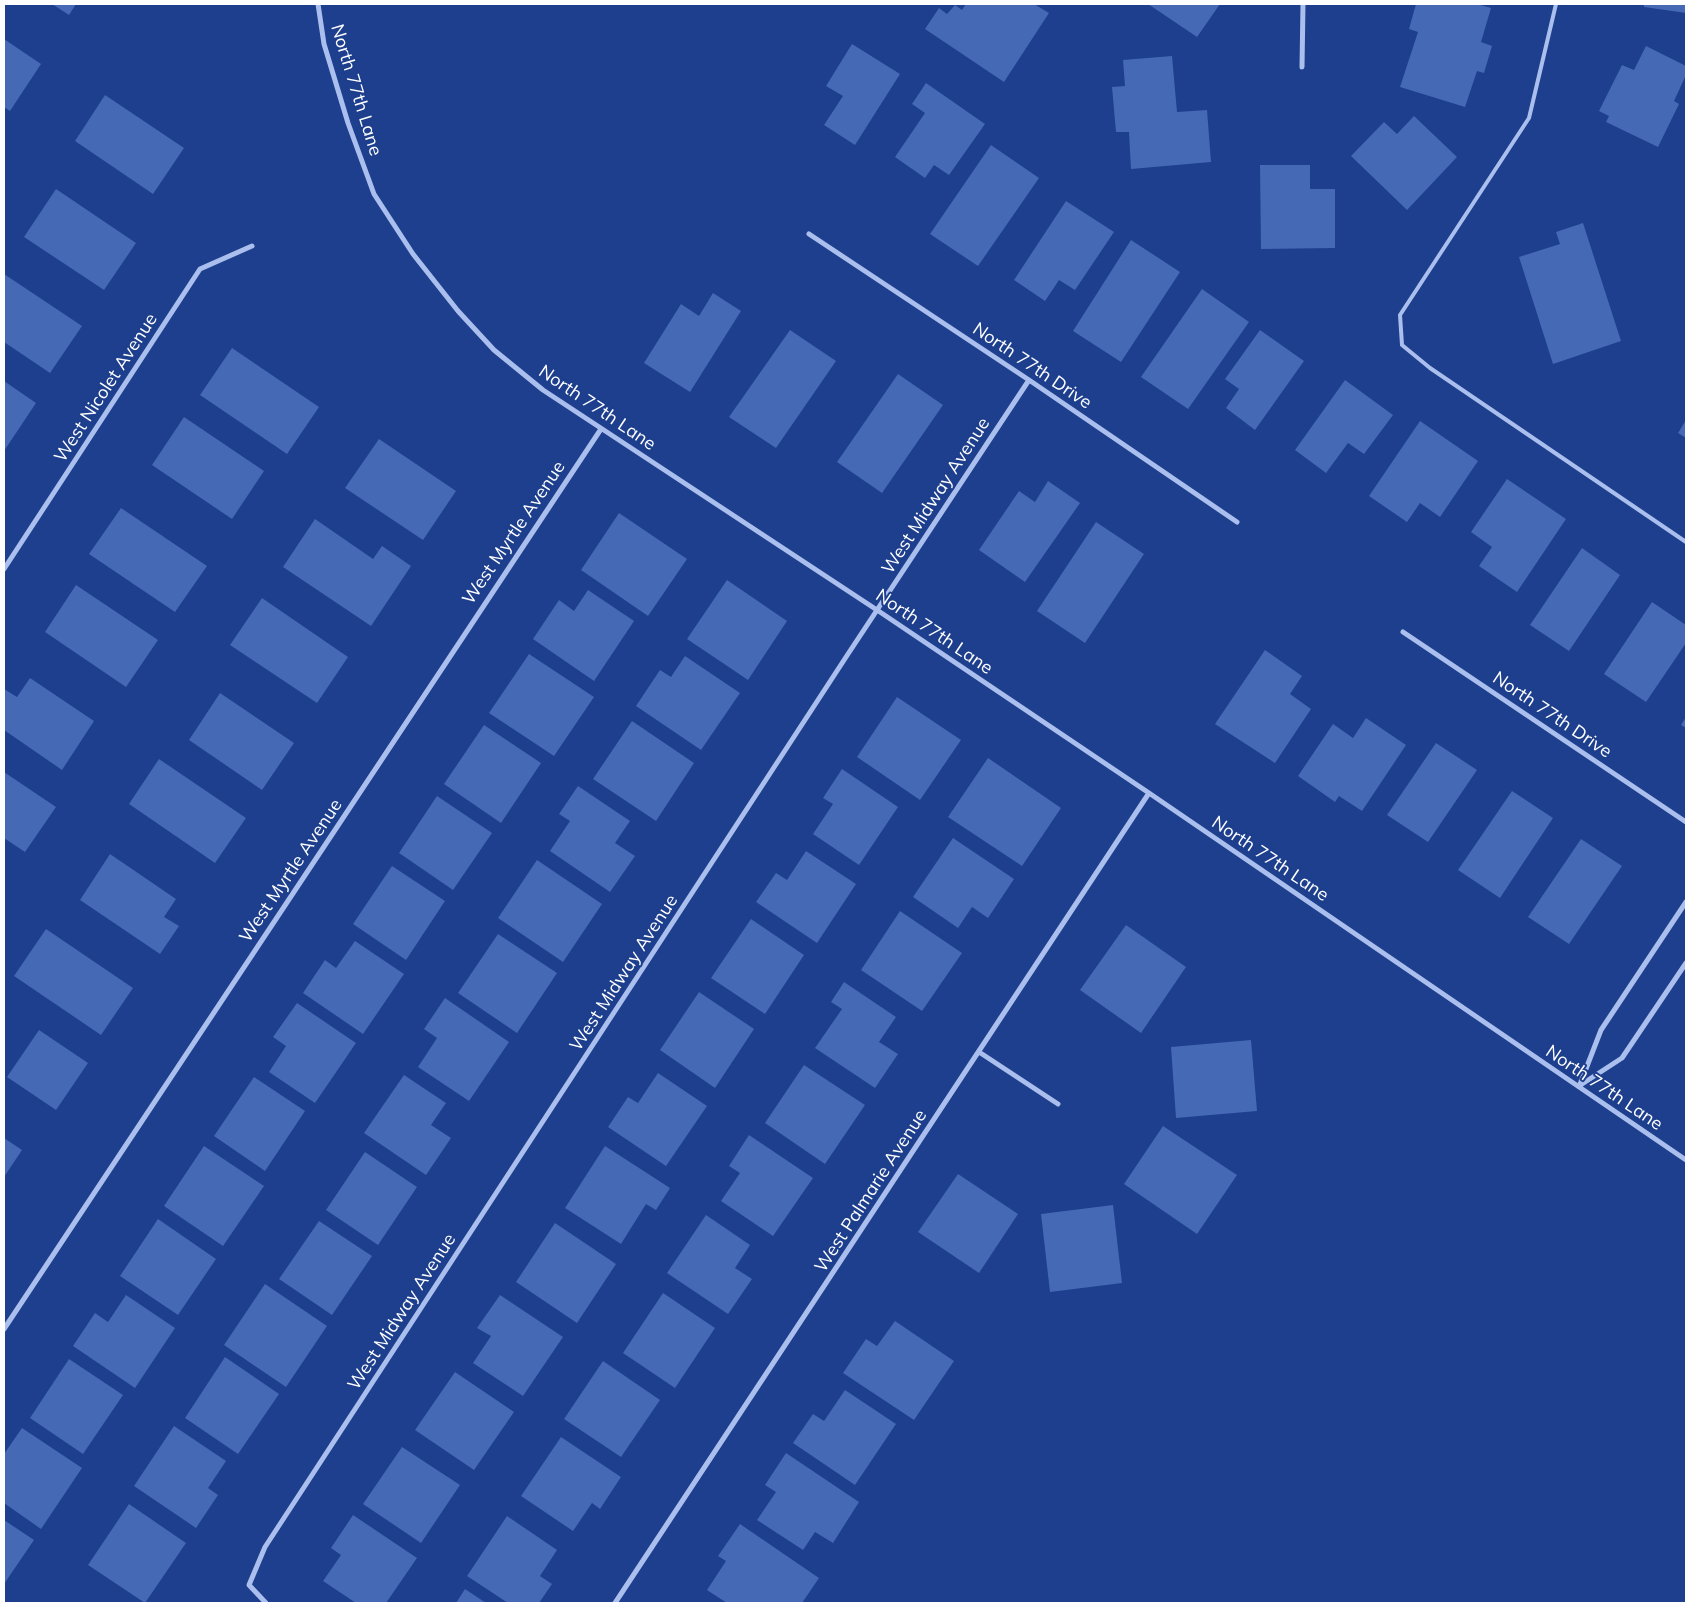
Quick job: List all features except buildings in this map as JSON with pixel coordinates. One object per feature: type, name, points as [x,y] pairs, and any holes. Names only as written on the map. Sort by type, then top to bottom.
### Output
[{"type":"street","name":"North 77th Lane","points":[[318,4],[324,44],[348,123],[374,194],[413,254],[458,311],[494,350],[543,390],[877,610],[1149,793],[1686,1160]]},
{"type":"street","points":[[1302,67],[1303,4]]},
{"type":"street","name":"North 77th Drive","points":[[809,234],[1029,380],[1237,522]]},
{"type":"street","name":"West Nicolet Avenue","points":[[4,569],[200,270],[252,246]]},
{"type":"street","name":"West Midway Avenue","points":[[266,1603],[248,1585],[265,1547],[1029,380]]},
{"type":"street","name":"West Myrtle Avenue","points":[[4,1328],[601,429]]},
{"type":"street","name":"North 77th Drive","points":[[1403,632],[1686,822]]},
{"type":"street","name":"West Palmarie Avenue","points":[[615,1603],[1149,793]]},
{"type":"street","points":[[1579,1087],[1600,1030],[1686,902]]},
{"type":"street","points":[[1579,1087],[1622,1058],[1686,963]]},
{"type":"street","points":[[979,1052],[1058,1104]]},
{"type":"lane","points":[[1556,4],[1529,118],[1400,315],[1402,345],[1430,368],[1686,542]]}]
